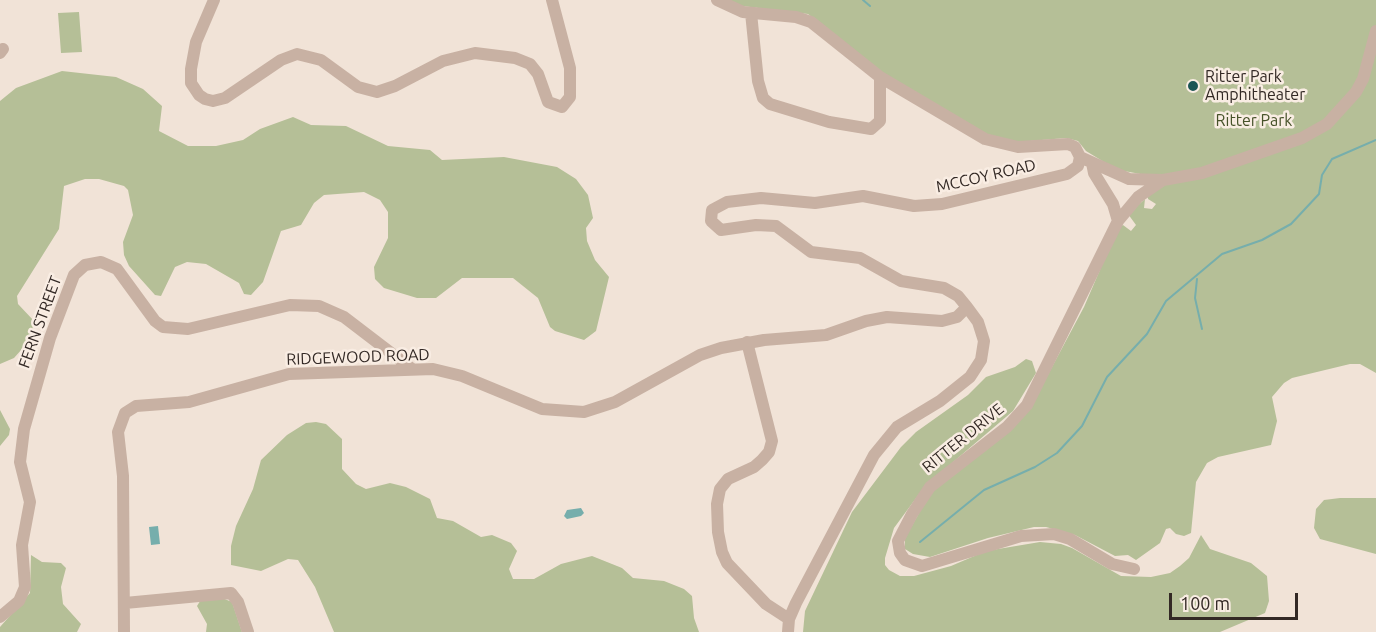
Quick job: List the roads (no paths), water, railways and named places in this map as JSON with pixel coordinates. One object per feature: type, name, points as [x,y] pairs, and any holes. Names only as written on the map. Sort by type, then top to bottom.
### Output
[{"type":"street","points":[[214,0],[196,42],[191,69],[195,90],[206,99],[220,100],[230,96],[281,60],[297,54],[321,60],[358,87],[377,92],[395,86],[443,61],[475,53],[515,58],[530,64],[538,74],[548,102],[562,107],[570,97],[570,69],[552,0]]},
{"type":"street","name":"MCCOY ROAD","points":[[717,0],[751,13],[796,17],[811,22],[880,77],[985,139],[1018,147],[1068,144],[1075,147],[1080,157],[1078,166],[1067,174],[942,204],[914,206],[863,196],[814,203],[761,198],[719,204],[710,213],[712,225],[721,230],[764,224],[776,226],[811,252],[860,258],[901,281],[944,288],[958,296],[967,307],[978,322],[984,341],[978,366],[954,392],[897,428],[882,443],[789,619],[788,632]]},
{"type":"street","points":[[751,13],[758,81],[763,98],[770,104],[829,122],[871,129],[880,121],[880,77]]},
{"type":"street","points":[[1080,157],[1129,179],[1163,180],[1221,167],[1302,138],[1327,124],[1356,92],[1363,79],[1376,31]]},
{"type":"street","points":[[1092,164],[1094,173],[1113,204],[1118,221]]},
{"type":"street","name":"RITTER DRIVE","points":[[1134,569],[1112,564],[1070,538],[1054,534],[1022,536],[922,566],[908,563],[902,557],[898,546],[900,535],[930,487],[1007,427],[1027,405],[1118,221],[1138,197],[1163,180]]},
{"type":"street","name":"FERN STREET","points":[[0,617],[19,601],[25,586],[22,545],[30,502],[20,462],[24,429],[50,338],[74,275],[85,265],[101,262],[117,270],[155,321],[163,327],[188,329],[290,304],[319,306],[344,317],[412,369]]},
{"type":"street","name":"RIDGEWOOD ROAD","points":[[123,630],[125,603],[123,477],[118,432],[122,419],[130,409],[145,405],[200,400],[289,374],[412,369],[453,373],[542,409],[584,412],[615,402],[700,355],[747,342],[826,335],[866,321],[887,317],[942,321],[957,317],[967,307]]},
{"type":"street","points":[[747,342],[772,441],[769,452],[762,460],[754,467],[728,479],[720,489],[717,504],[718,532],[722,552],[728,563],[766,604],[789,619]]},
{"type":"street","points":[[125,603],[231,593],[238,602],[248,632]]},
{"type":"water","points":[[581,508],[584,513],[581,516],[567,519],[564,516],[567,510]]},
{"type":"water","points":[[158,526],[160,544],[151,545],[149,527]]},
{"type":"waterway","points":[[863,0],[870,6]]},
{"type":"waterway","points":[[920,542],[984,490],[1035,467],[1057,453],[1082,426],[1107,377],[1147,334],[1166,301],[1222,254],[1262,240],[1291,224],[1319,194],[1322,175],[1332,159],[1376,140]]},
{"type":"waterway","points":[[1197,279],[1195,298],[1202,329]]},
{"type":"place","name":"Ritter Park Amphitheater","points":[[1193,86]]},
{"type":"park label","name":"Ritter Park","points":[[1254,121]]}]
